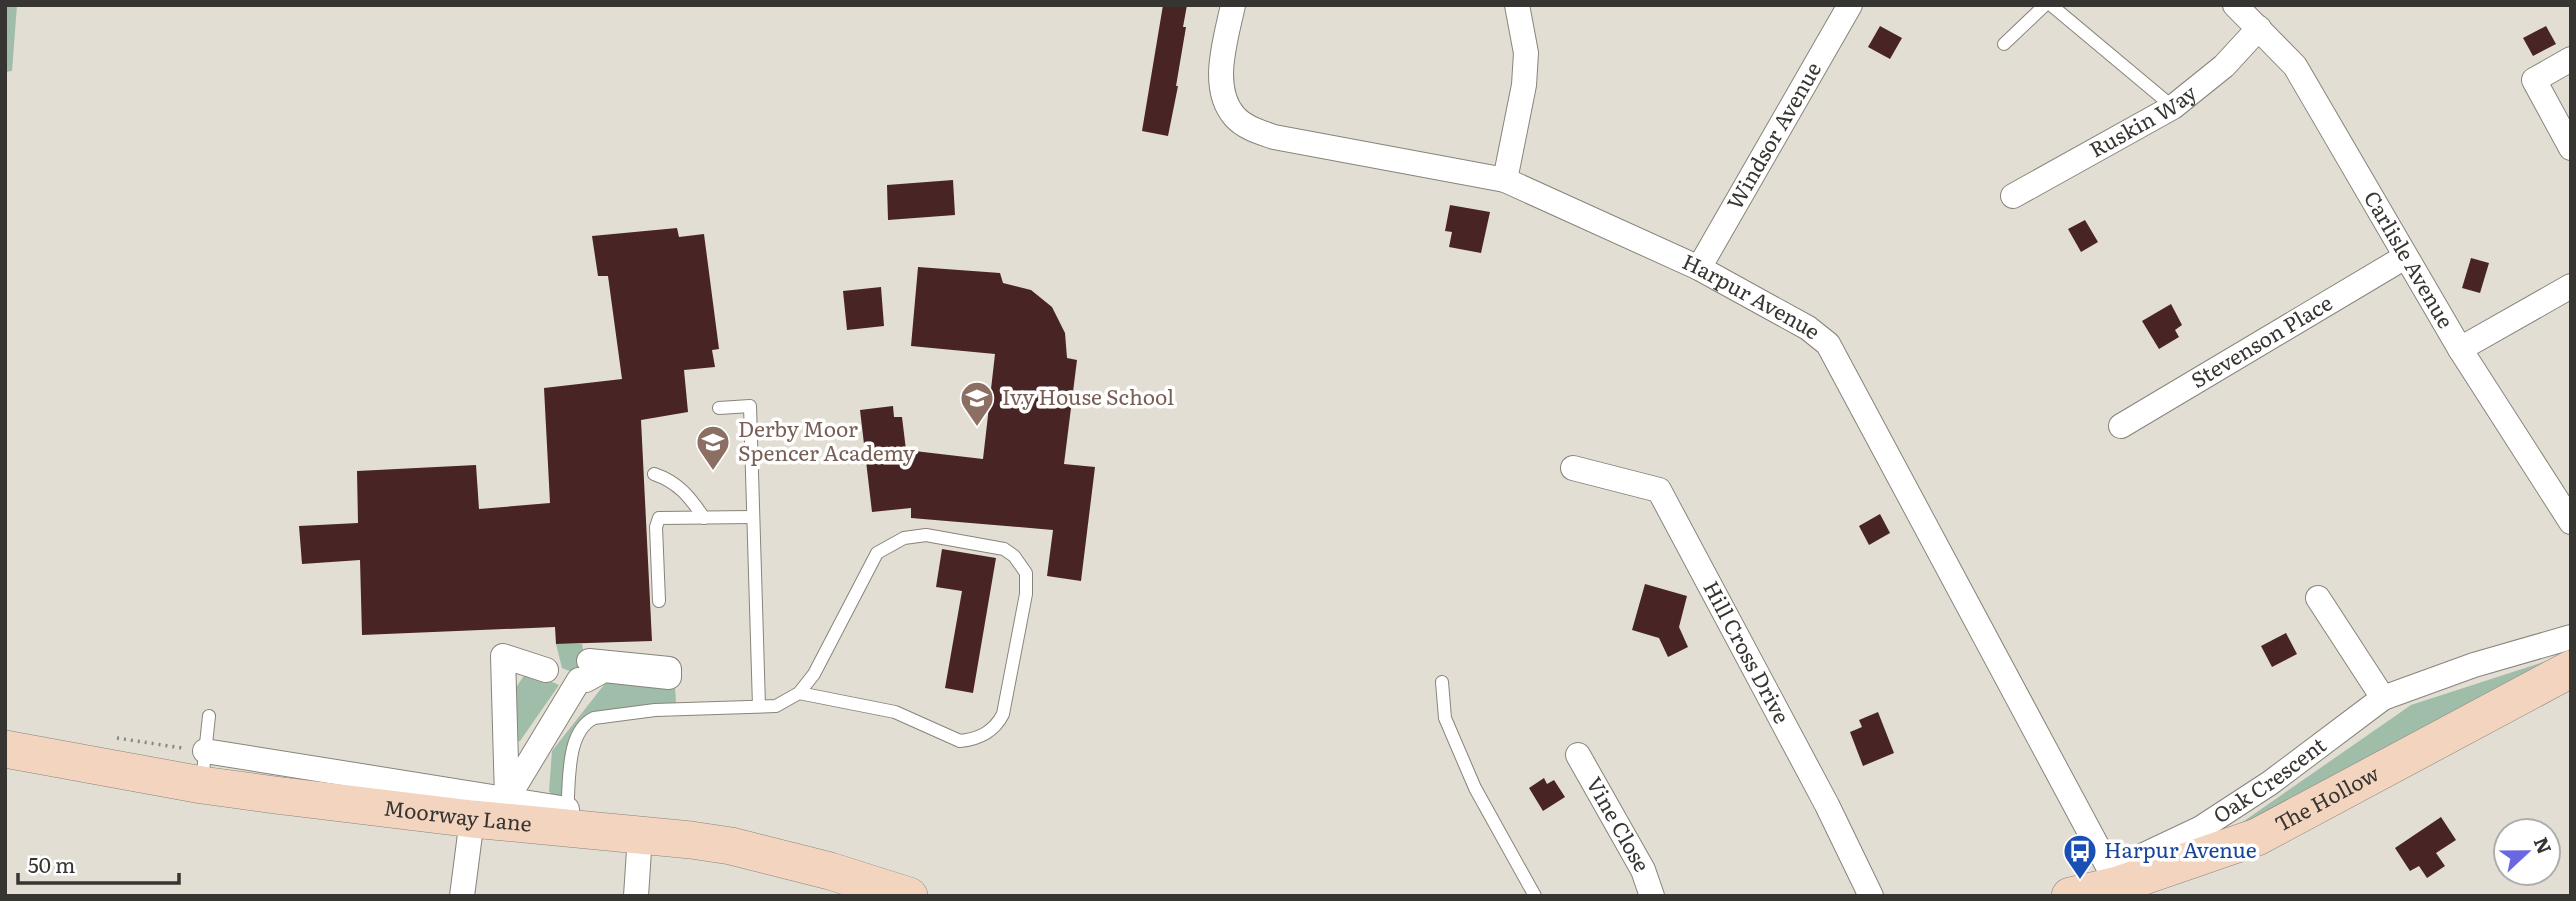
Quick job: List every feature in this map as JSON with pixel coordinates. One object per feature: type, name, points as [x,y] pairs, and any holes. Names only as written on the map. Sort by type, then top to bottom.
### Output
[{"type":"street","name":"Harpur Avenue","points":[[1233,5],[1222,62],[1223,95],[1235,116],[1250,128],[1274,137],[1505,180],[1699,268],[1808,328],[1828,344],[2115,877]]},
{"type":"street","points":[[1505,180],[1524,85],[1526,54],[1517,5]]},
{"type":"street","name":"Windsor Avenue","points":[[1699,268],[1850,5]]},
{"type":"street","name":"Ruskin Way","points":[[2013,196],[2174,107],[2224,66],[2251,14]]},
{"type":"street","name":"Carlisle Avenue","points":[[2251,14],[2295,66],[2460,349],[2571,522]]},
{"type":"street","points":[[2571,59],[2534,80],[2571,148]]},
{"type":"street","name":"Stevenson Place","points":[[2121,426],[2405,257]]},
{"type":"street","points":[[2460,349],[2571,286]]},
{"type":"street","name":"Hill Cross Drive","points":[[1573,468],[1659,490],[1827,805],[1871,896]]},
{"type":"street","points":[[2318,598],[2383,698]]},
{"type":"street","name":"Oak Crescent","points":[[2115,877],[2130,859],[2201,828],[2270,783],[2383,698],[2474,665],[2571,637]]},
{"type":"street","points":[[507,799],[503,656],[546,670]]},
{"type":"street","points":[[507,799],[579,680],[586,681],[604,670],[669,677],[669,669],[589,660]]},
{"type":"street","name":"The Hollow","points":[[2070,896],[2115,877],[2258,837],[2571,669]]},
{"type":"street","name":"Moorway Lane","points":[[5,749],[204,768],[472,819],[566,819],[640,835],[732,846],[830,870],[909,896]]},
{"type":"street","name":"Vine Close","points":[[1578,755],[1643,870],[1652,896]]},
{"type":"street","points":[[204,768],[507,799],[566,819]]},
{"type":"street","points":[[462,896],[472,819]]},
{"type":"street","points":[[636,896],[640,835]]},
{"type":"lane","points":[[2004,44],[2045,5]]},
{"type":"lane","points":[[2051,5],[2174,107]]},
{"type":"lane","points":[[719,408],[750,407],[759,706]]},
{"type":"lane","points":[[654,474],[680,487],[704,518]]},
{"type":"lane","points":[[659,601],[659,518],[753,517]]},
{"type":"lane","points":[[566,819],[573,747],[588,721],[655,710],[776,706],[786,703],[799,693],[821,664],[873,559],[886,547],[904,538],[926,535],[1004,550],[1014,556],[1026,573],[1026,594],[1003,715],[989,732],[960,741],[895,712],[799,693]]},
{"type":"lane","points":[[1442,682],[1445,718],[1475,788],[1535,896]]},
{"type":"lane","points":[[204,768],[209,716]]},
{"type":"path","points":[[115,737],[204,768]]},
{"type":"green space","points":[[5,5],[17,5],[12,71],[5,72]]},
{"type":"green space","points":[[556,644],[582,644],[585,660],[577,674],[562,668]]},
{"type":"green space","points":[[2571,653],[2221,837],[2411,705]]},
{"type":"green space","points":[[527,671],[559,685],[520,741],[514,742],[510,685],[517,686]]},
{"type":"green space","points":[[611,676],[675,685],[676,704],[589,716],[563,800],[555,799],[549,791],[552,751]]},
{"type":"building","points":[[1163,5],[1187,5],[1178,86],[1168,136],[1142,131]]},
{"type":"building","points":[[1880,26],[1902,38],[1890,59],[1868,47]]},
{"type":"building","points":[[2546,26],[2556,44],[2533,56],[2523,38]]},
{"type":"building","points":[[953,180],[955,215],[888,220],[887,185]]},
{"type":"building","points":[[1450,205],[1490,212],[1481,253],[1449,247],[1452,232],[1445,231]]},
{"type":"building","points":[[2085,220],[2098,242],[2081,252],[2068,229]]},
{"type":"building","points":[[677,228],[679,237],[704,234],[719,349],[712,350],[715,367],[684,370],[688,412],[641,420],[652,641],[556,644],[555,627],[362,635],[360,560],[302,564],[299,526],[358,523],[357,471],[476,465],[479,509],[550,503],[544,388],[622,379],[608,276],[598,276],[592,236]]},
{"type":"building","points":[[2471,258],[2489,263],[2480,293],[2462,288]]},
{"type":"building","name":"Ivy House School","points":[[918,267],[1000,273],[1003,283],[1031,290],[1052,307],[1065,333],[1067,358],[1077,360],[1064,464],[1095,467],[1081,581],[1047,576],[1053,530],[911,518],[911,508],[872,512],[860,410],[893,406],[894,417],[902,417],[906,450],[983,459],[995,354],[911,346]]},
{"type":"building","points":[[881,287],[884,326],[847,330],[843,291]]},
{"type":"building","points":[[2171,304],[2182,325],[2175,330],[2179,337],[2159,349],[2142,321]]},
{"type":"building","points":[[1880,514],[1890,533],[1869,545],[1859,526]]},
{"type":"building","points":[[942,549],[996,558],[973,693],[945,688],[962,591],[936,587]]},
{"type":"building","points":[[1645,584],[1687,596],[1679,627],[1688,647],[1668,657],[1659,638],[1632,630]]},
{"type":"building","points":[[2286,633],[2297,654],[2272,667],[2261,646]]},
{"type":"building","points":[[1878,712],[1894,753],[1863,766],[1850,732],[1862,727],[1859,720]]},
{"type":"building","points":[[1544,778],[1547,784],[1554,780],[1565,797],[1543,811],[1529,788]]},
{"type":"building","points":[[2441,817],[2456,840],[2436,853],[2445,866],[2427,878],[2419,866],[2410,871],[2395,848]]},
{"type":"place","name":"Ivy House School","points":[[977,428]]},
{"type":"place","name":"Derby Moor Spencer Academy","points":[[713,472]]},
{"type":"place","name":"Harpur Avenue","points":[[2080,881]]}]
